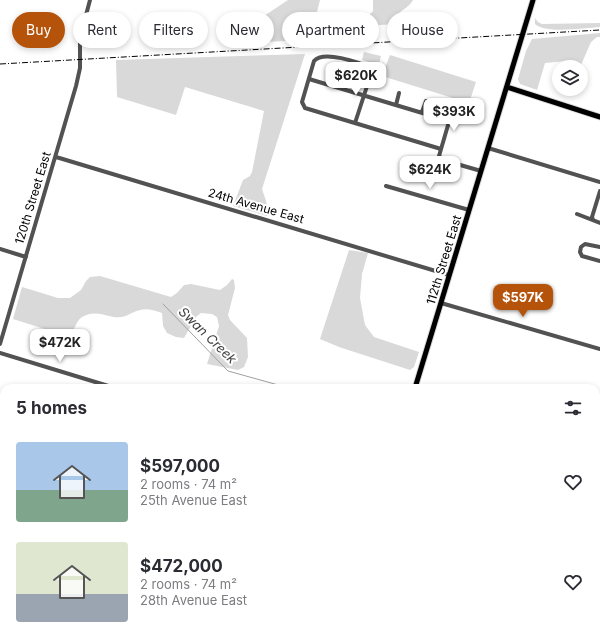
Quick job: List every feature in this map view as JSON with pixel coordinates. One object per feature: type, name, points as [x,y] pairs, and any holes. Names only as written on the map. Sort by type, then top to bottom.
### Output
[{"type":"main road","name":"112th Street East","points":[[416,384],[533,0]]},
{"type":"main road","points":[[506,87],[600,117]]},
{"type":"street","name":"120th Street East","points":[[0,344],[76,86],[79,74],[80,38],[90,0]]},
{"type":"street","points":[[355,123],[370,74],[370,68],[333,56],[322,57],[315,60],[302,102],[302,105],[305,108],[441,149]]},
{"type":"street","points":[[308,79],[449,121]]},
{"type":"street","points":[[396,105],[399,93]]},
{"type":"street","points":[[422,112],[426,101]]},
{"type":"street","points":[[453,108],[440,157],[443,160],[481,171]]},
{"type":"street","points":[[488,148],[600,182]]},
{"type":"street","name":"24th Avenue East","points":[[56,157],[278,222],[449,275]]},
{"type":"street","points":[[386,186],[469,210]]},
{"type":"street","points":[[594,220],[592,217],[600,191]]},
{"type":"street","points":[[577,214],[600,223]]},
{"type":"street","points":[[600,247],[585,244],[580,249],[580,254],[582,256],[600,261]]},
{"type":"street","points":[[0,249],[26,257]]},
{"type":"street","points":[[441,303],[600,349]]},
{"type":"street","points":[[0,353],[102,384]]},
{"type":"shaded area","points":[[288,0],[320,0],[317,12],[282,12],[282,41],[274,42],[274,12],[270,12]]},
{"type":"shaded area","points":[[373,0],[413,0],[411,4],[401,12],[387,12],[387,25],[379,25],[379,12],[372,12]]},
{"type":"shaded area","points":[[535,18],[542,24],[600,23],[600,27],[566,30],[547,29],[535,24]]},
{"type":"shaded area","points":[[600,33],[600,37],[597,37],[591,42],[583,60],[552,60],[552,62],[545,63],[537,90],[520,84],[518,79],[526,51],[532,39]]},
{"type":"shaded area","points":[[364,52],[381,56],[379,65],[362,60]]},
{"type":"shaded area","points":[[305,54],[262,189],[268,207],[267,216],[233,206],[243,180],[250,176],[252,172],[264,111],[185,87],[176,115],[117,97],[116,60]]},
{"type":"shaded area","points":[[390,55],[476,82],[469,103],[382,76]]},
{"type":"shaded area","points":[[349,250],[368,253],[362,274],[360,298],[365,325],[374,337],[419,352],[414,367],[410,370],[339,347],[320,339]]},
{"type":"shaded area","points":[[100,276],[171,297],[184,285],[191,284],[220,290],[232,279],[234,280],[235,288],[228,315],[230,320],[247,338],[248,357],[244,367],[238,370],[207,364],[219,326],[217,317],[212,314],[201,313],[196,317],[184,338],[176,337],[167,333],[163,326],[162,313],[147,309],[122,317],[93,313],[87,314],[80,319],[72,332],[67,336],[13,319],[22,287],[58,298],[70,298],[81,290],[90,277]]},
{"type":"waterway","name":"Swan Creek","points":[[163,304],[228,371],[275,384]]},
{"type":"railway","points":[[0,64],[600,30]]}]
